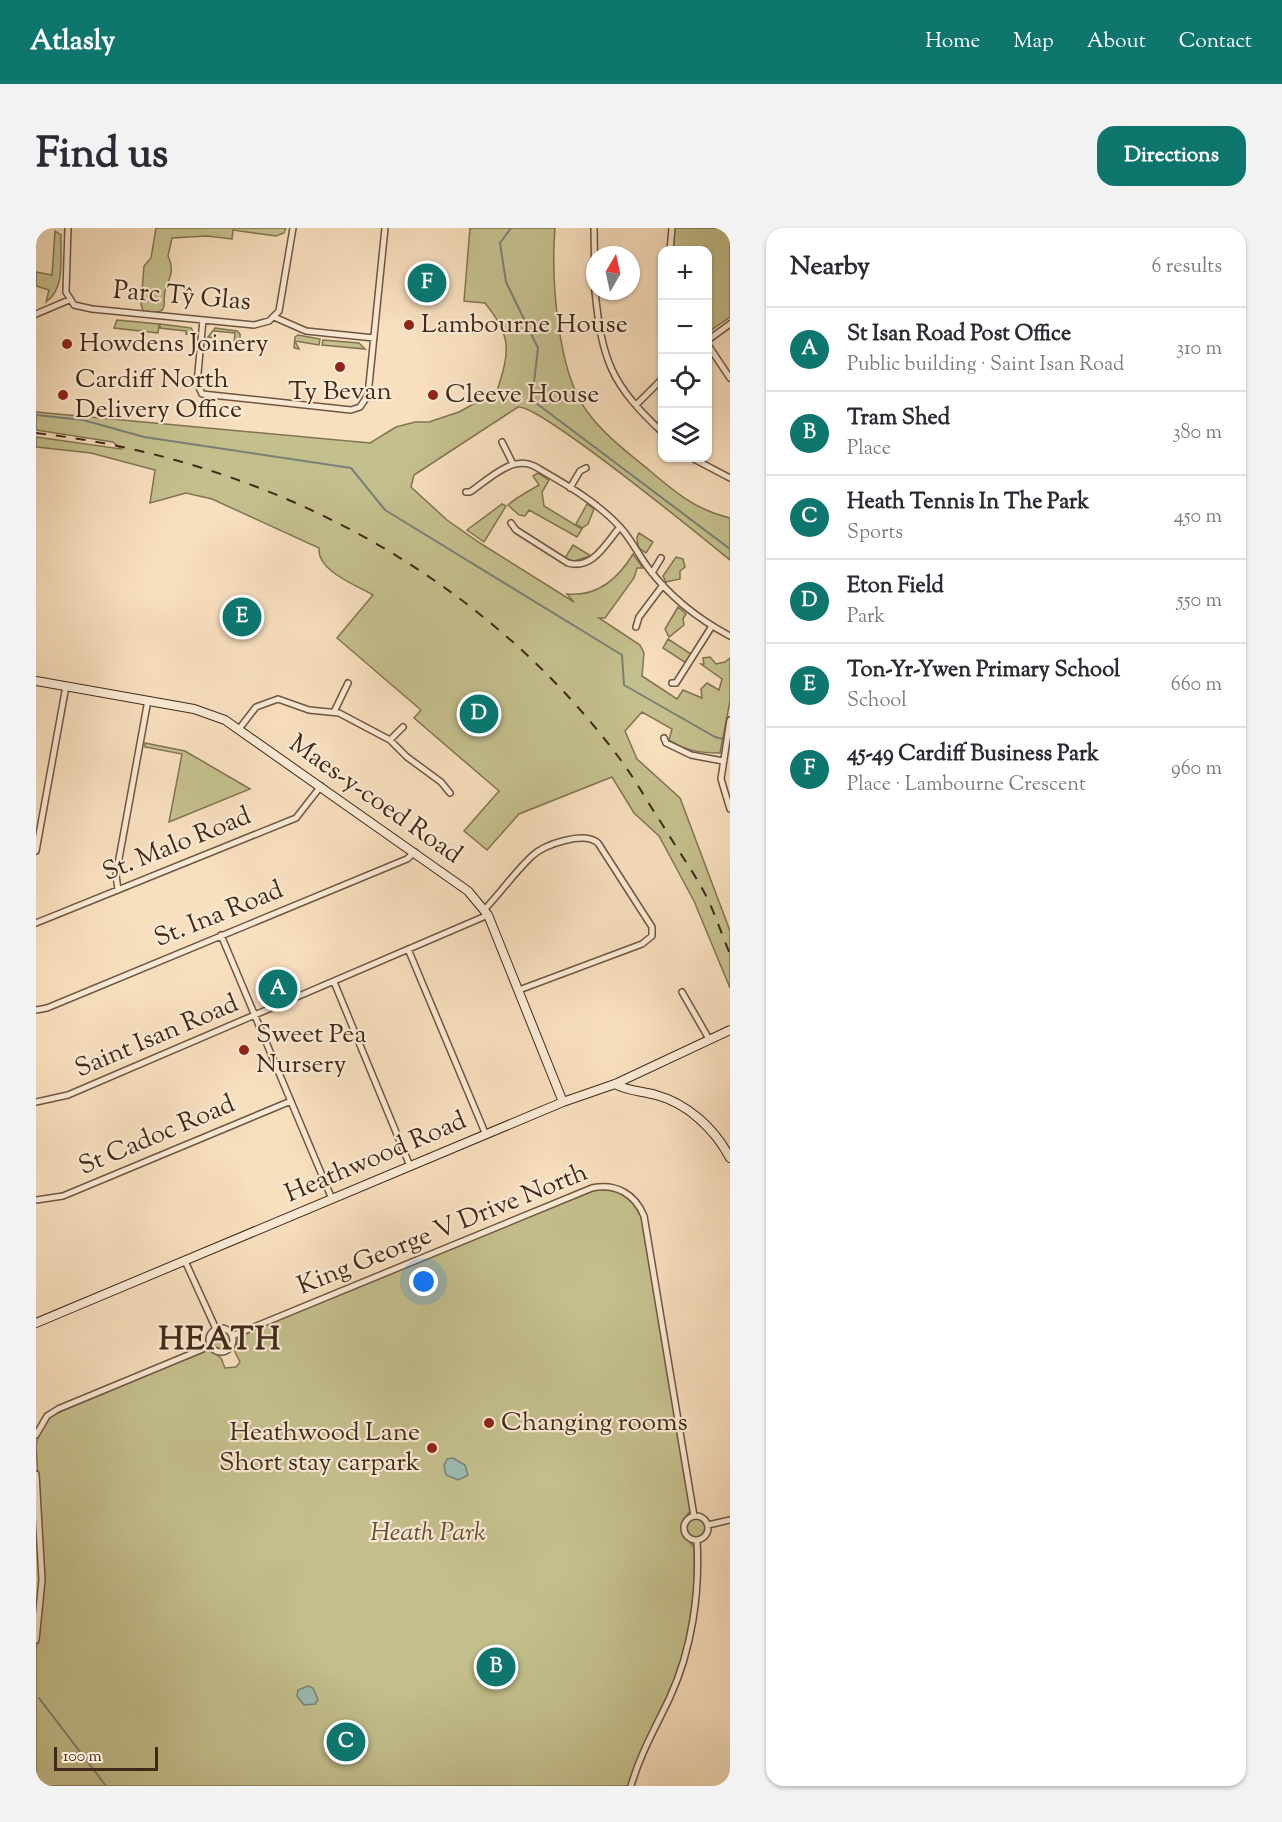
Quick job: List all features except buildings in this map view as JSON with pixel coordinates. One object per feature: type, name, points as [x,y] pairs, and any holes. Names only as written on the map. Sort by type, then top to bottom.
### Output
[{"type":"street","points":[[36,314],[69,300],[65,288],[68,228]]},
{"type":"street","name":"Parc Tŷ Glas","points":[[69,300],[83,308],[254,325],[274,317],[281,303],[293,228]]},
{"type":"street","points":[[203,320],[197,387],[202,394],[356,409],[367,399],[386,228]]},
{"type":"street","points":[[594,228],[594,246]]},
{"type":"street","points":[[670,246],[672,228]]},
{"type":"street","points":[[597,300],[606,360],[617,382],[658,427]]},
{"type":"street","points":[[274,317],[312,332],[374,338]]},
{"type":"street","points":[[712,337],[730,324]]},
{"type":"street","points":[[712,351],[730,378]]},
{"type":"street","points":[[636,405],[658,385]]},
{"type":"street","points":[[502,442],[513,464]]},
{"type":"street","points":[[698,462],[730,478]]},
{"type":"street","points":[[466,492],[470,492],[513,464],[529,464],[596,504],[620,527],[663,585],[689,610],[730,636]]},
{"type":"street","points":[[570,488],[580,471],[586,468]]},
{"type":"street","points":[[511,523],[516,530],[568,562],[576,564],[594,558],[620,527]]},
{"type":"street","points":[[652,573],[661,558]]},
{"type":"street","points":[[636,627],[639,616],[663,585]]},
{"type":"street","points":[[672,683],[676,683],[712,626]]},
{"type":"street","name":"Maes-y-coed Road","points":[[36,681],[203,712],[239,729],[468,891],[487,912],[563,1102]]},
{"type":"street","points":[[334,712],[348,683]]},
{"type":"street","points":[[36,849],[66,686]]},
{"type":"street","points":[[239,729],[256,707],[278,699],[309,710],[334,712],[390,740],[407,757],[441,782],[450,793]]},
{"type":"street","points":[[118,890],[116,875],[148,700]]},
{"type":"street","points":[[730,720],[723,761],[722,787],[730,809]]},
{"type":"street","points":[[390,740],[403,727]]},
{"type":"street","points":[[664,738],[666,743],[691,755],[723,761]]},
{"type":"street","name":"St. Malo Road","points":[[36,923],[296,818],[321,786]]},
{"type":"street","points":[[487,912],[537,852],[575,838],[586,837],[595,841],[652,927],[653,934],[648,941],[519,990]]},
{"type":"street","name":"St. Ina Road","points":[[36,1010],[47,1008],[221,934],[407,859],[415,852]]},
{"type":"street","name":"Saint Isan Road","points":[[36,1102],[68,1095],[255,1017],[487,912]]},
{"type":"street","points":[[221,934],[332,1199]]},
{"type":"street","points":[[408,949],[486,1135]]},
{"type":"street","points":[[334,982],[410,1166]]},
{"type":"street","points":[[682,992],[709,1039]]},
{"type":"street","name":"Heathwood Road","points":[[36,1323],[563,1102],[615,1084],[730,1029]]},
{"type":"street","points":[[615,1084],[665,1097],[686,1109],[714,1133],[730,1158]]},
{"type":"street","name":"St Cadoc Road","points":[[36,1200],[63,1196],[291,1101]]},
{"type":"street","name":"King George V Drive North","points":[[232,1336],[592,1188],[606,1186],[622,1190],[635,1200],[644,1216],[694,1516]]},
{"type":"street","points":[[185,1261],[216,1329]]},
{"type":"street","points":[[224,1328],[232,1336],[233,1343],[226,1351],[218,1352],[210,1346],[209,1337],[216,1329],[224,1328]]},
{"type":"street","points":[[36,1435],[47,1416],[58,1409],[210,1346]]},
{"type":"street","points":[[36,1474],[42,1580],[36,1640]]},
{"type":"street","points":[[694,1516],[704,1519],[708,1525],[705,1536],[697,1540],[688,1537],[685,1530],[685,1523],[694,1516]]},
{"type":"street","points":[[708,1525],[730,1520]]},
{"type":"street","points":[[631,1786],[640,1757],[672,1692],[686,1651],[696,1592],[697,1540]]},
{"type":"green space","points":[[156,228],[286,228],[284,233],[276,236],[233,230],[232,239],[207,236],[172,238],[168,256],[171,272],[164,307],[159,312],[153,312],[143,311],[141,304],[144,266],[151,258]]},
{"type":"green space","points":[[470,228],[555,228],[555,297],[562,348],[576,393],[586,410],[616,442],[677,493],[696,505],[730,518],[730,560],[587,448],[532,412],[518,407],[414,475],[411,487],[447,520],[574,602],[567,594],[588,593],[606,584],[621,571],[633,554],[643,568],[637,568],[634,578],[605,618],[599,618],[640,645],[644,653],[642,676],[677,699],[683,690],[702,698],[701,689],[707,683],[719,690],[722,679],[701,664],[704,664],[703,658],[710,657],[716,664],[730,658],[730,701],[720,753],[693,751],[675,744],[669,740],[672,729],[642,712],[625,731],[637,759],[680,798],[730,931],[730,988],[694,901],[659,836],[634,813],[612,777],[519,814],[487,850],[464,831],[499,791],[414,718],[421,710],[337,638],[373,595],[348,582],[324,564],[319,548],[212,499],[186,493],[150,503],[155,470],[91,453],[36,447],[36,437],[121,449],[113,442],[36,430],[36,412],[370,443],[396,427],[415,422],[429,422],[459,412],[497,391],[506,354],[506,344],[500,325],[485,303],[464,301]]},
{"type":"green space","points":[[674,228],[730,228],[730,317],[712,329],[712,246],[672,246]]},
{"type":"green space","points":[[55,231],[61,235],[61,272],[57,289],[46,302],[49,290],[36,286],[36,272],[52,275]]},
{"type":"green space","points":[[117,320],[159,324],[158,333],[114,328]]},
{"type":"green space","points":[[160,324],[191,328],[195,334],[160,328]]},
{"type":"green space","points":[[215,328],[237,331],[240,334],[240,345],[234,344],[235,333],[215,331],[214,338],[208,337]]},
{"type":"green space","points":[[298,335],[320,339],[319,345],[295,341],[299,349],[294,348],[295,337]]},
{"type":"green space","points":[[323,340],[359,343],[365,349],[322,345]]},
{"type":"green space","points":[[538,473],[549,480],[542,492],[544,506],[582,529],[577,537],[529,510],[525,516],[519,515],[508,505],[539,485],[533,476]]},
{"type":"green space","points":[[502,504],[506,506],[484,542],[467,530]]},
{"type":"green space","points":[[587,504],[594,509],[588,524],[582,528],[576,524]]},
{"type":"green space","points":[[639,533],[653,542],[646,553],[638,547]]},
{"type":"green space","points":[[573,545],[591,556],[574,561],[565,558]]},
{"type":"green space","points":[[676,557],[683,559],[685,567],[680,571],[680,579],[666,582],[663,576]]},
{"type":"green space","points":[[678,607],[686,614],[683,619],[684,625],[669,637],[665,629]]},
{"type":"green space","points":[[668,639],[691,654],[686,663],[663,648]]},
{"type":"green space","points":[[145,743],[185,751],[250,789],[169,822],[182,754],[145,747]]},
{"type":"green space","name":"Heath Park","points":[[606,1188],[628,1198],[642,1216],[691,1510],[684,1519],[682,1532],[694,1547],[694,1605],[685,1661],[641,1754],[629,1786],[36,1786],[36,1652],[43,1556],[36,1445],[40,1430],[50,1416],[209,1349],[221,1358],[225,1368],[236,1367],[240,1362],[235,1352],[238,1336],[591,1190]]},
{"type":"green space","points":[[217,1331],[225,1331],[230,1336],[228,1347],[217,1349],[212,1344],[212,1336]]},
{"type":"green space","points":[[692,1519],[700,1519],[705,1524],[703,1535],[692,1537],[687,1532],[687,1524]]},
{"type":"water","points":[[453,1458],[465,1465],[468,1475],[458,1480],[446,1475],[444,1466],[447,1459]]},
{"type":"water","points":[[308,1686],[313,1688],[318,1700],[315,1704],[304,1705],[297,1696],[298,1690]]},
{"type":"waterway","points":[[511,228],[500,243],[506,282],[538,348],[532,400],[730,549]]},
{"type":"waterway","points":[[36,415],[83,420],[144,437],[351,468],[385,510],[622,655],[624,685],[715,737],[730,741]]},
{"type":"waterway","points":[[39,1698],[106,1786]]},
{"type":"railway","points":[[36,433],[121,447],[204,469],[285,498],[362,536],[435,581],[502,633],[564,692],[620,759],[703,890],[730,954]]},
{"type":"place","name":"45-49 Cardiff Business Park","points":[[427,283]]},
{"type":"place","name":"Lambourne House","points":[[409,325]]},
{"type":"place","name":"Howdens Joinery","points":[[67,344]]},
{"type":"place","name":"Ty Bevan","points":[[340,367]]},
{"type":"place","name":"Cardiff North Delivery Office","points":[[63,395]]},
{"type":"place","name":"Cleeve House","points":[[433,395]]},
{"type":"place","name":"Ton-Yr-Ywen Primary School","points":[[242,617]]},
{"type":"place","name":"Eton Field","points":[[479,714]]},
{"type":"place","name":"St Isan Road Post Office","points":[[278,989]]},
{"type":"place","name":"Sweet Pea Nursery","points":[[244,1050]]},
{"type":"place","name":"Changing rooms","points":[[489,1423]]},
{"type":"place","name":"Heathwood Lane Short stay carpark","points":[[432,1448]]},
{"type":"place","name":"Tram Shed","points":[[496,1667]]},
{"type":"place","name":"Heath Tennis In The Park","points":[[346,1742]]},
{"type":"district","name":"HEATH","points":[[220,1341]]}]
